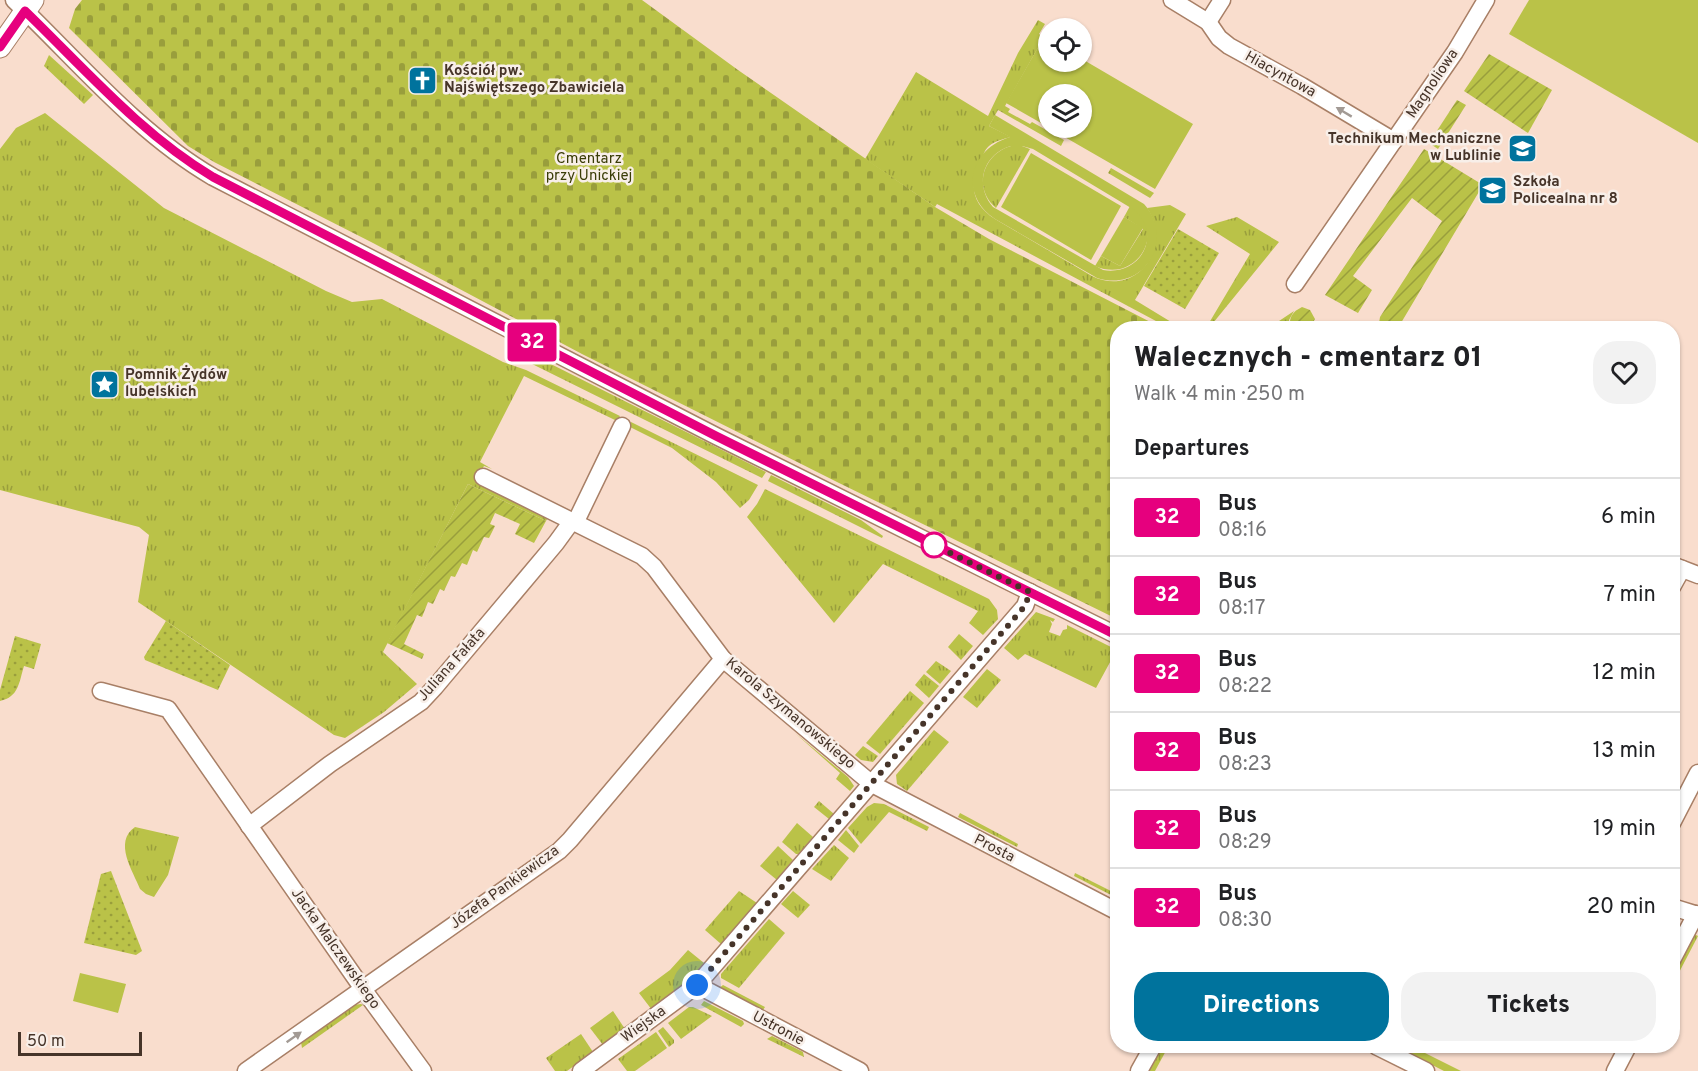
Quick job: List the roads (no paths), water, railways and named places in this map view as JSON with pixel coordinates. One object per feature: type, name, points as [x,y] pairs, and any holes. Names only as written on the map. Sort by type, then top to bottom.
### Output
[{"type":"main road","points":[[0,47],[24,4]]},
{"type":"street","name":"Hiacyntowa","points":[[1172,0],[1208,22],[1219,38],[1229,46],[1394,141]]},
{"type":"street","points":[[1208,22],[1222,0]]},
{"type":"street","name":"Magnoliowa","points":[[1295,284],[1455,52],[1486,0]]},
{"type":"street","points":[[24,4],[142,126],[182,157],[213,177],[706,432],[1110,632]]},
{"type":"street","name":"Juliana Fałata","points":[[249,826],[330,764],[421,702],[576,518],[622,426]]},
{"type":"street","name":"Karola Szymanowskiego","points":[[483,477],[576,518],[642,556],[654,567],[723,658],[872,784]]},
{"type":"street","points":[[1680,568],[1698,575]]},
{"type":"street","name":"Wiejska","points":[[581,1071],[697,985],[1025,606],[1030,592]]},
{"type":"street","name":"Józefa Pankiewicza","points":[[246,1071],[559,851],[723,658]]},
{"type":"street","name":"Jacka Malczewskiego","points":[[100,691],[168,709],[363,989],[423,1071]]},
{"type":"street","points":[[1680,808],[1698,773]]},
{"type":"street","name":"Prosta","points":[[872,784],[1110,908]]},
{"type":"street","points":[[1680,910],[1697,915],[1680,946]]},
{"type":"street","name":"Ustronie","points":[[697,985],[860,1071]]},
{"type":"street","points":[[1139,1071],[1149,1053]]},
{"type":"street","points":[[1390,1053],[1426,1071]]},
{"type":"street","points":[[1615,1071],[1624,1053]]},
{"type":"place","name":"Kościół pw. Najświętszego Zbawiciela","points":[[423,80]]},
{"type":"place","name":"Technikum Mechaniczne w Lublinie","points":[[1522,148]]},
{"type":"place","name":"Szkoła Policealna nr 8","points":[[1492,191]]},
{"type":"place","name":"Pomnik Żydów lubelskich","points":[[104,384]]},
{"type":"park label","name":"Cmentarz przy Unickiej","points":[[589,168]]}]
